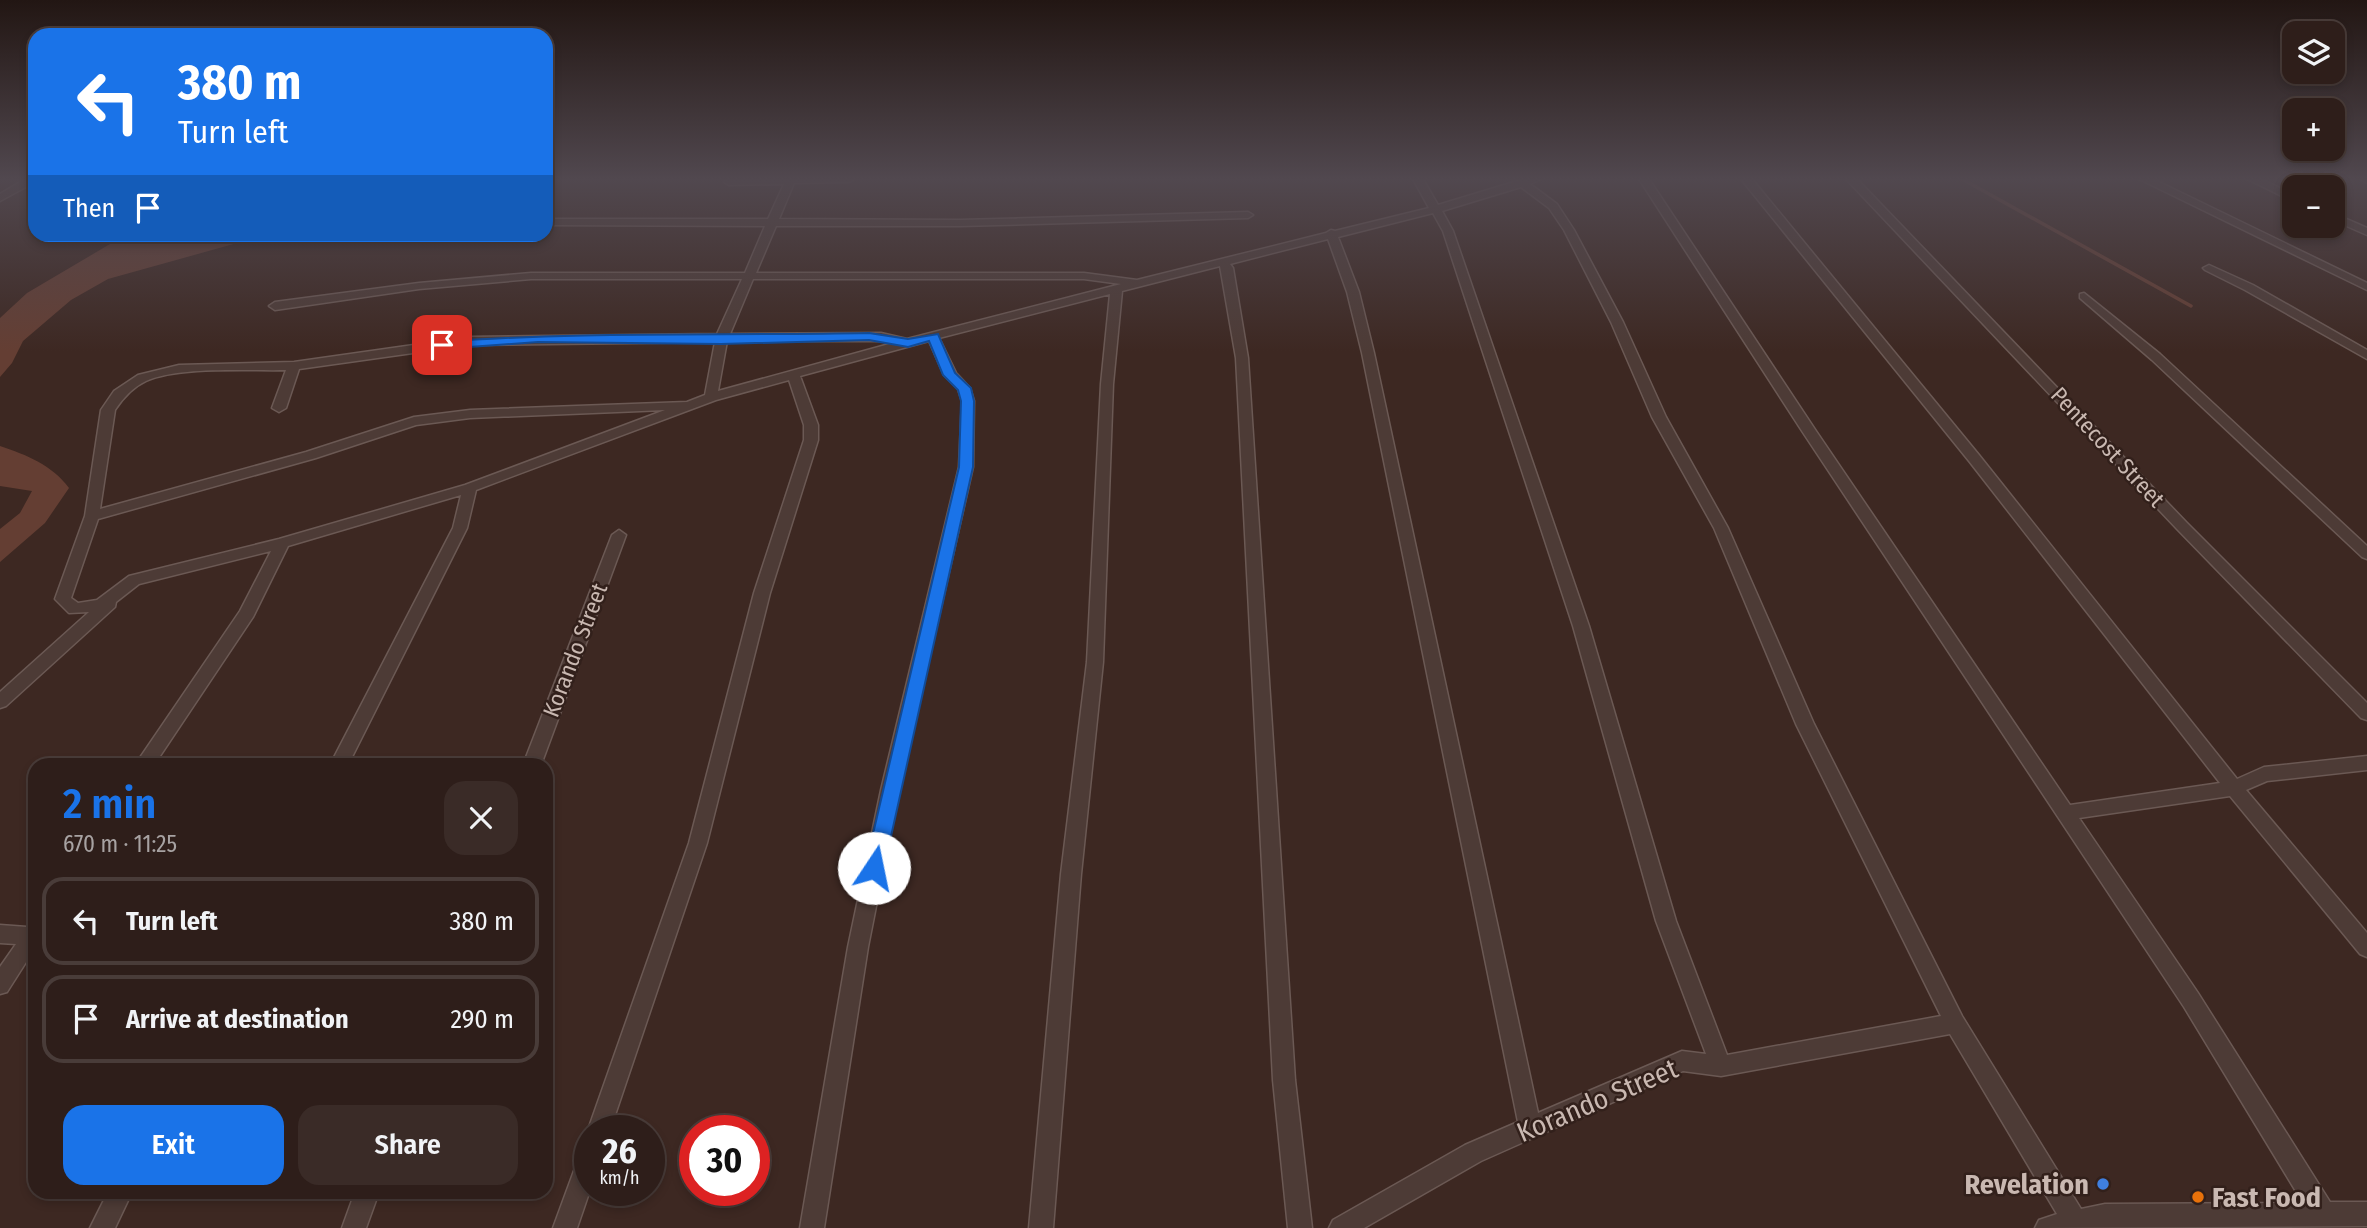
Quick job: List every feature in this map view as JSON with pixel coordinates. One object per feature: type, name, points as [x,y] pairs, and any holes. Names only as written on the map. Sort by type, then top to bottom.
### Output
[{"type":"street","points":[[710,397],[721,340],[768,236]]},
{"type":"street","points":[[908,343],[881,337],[721,340],[538,338],[470,341],[294,366],[179,369],[142,378],[128,386],[108,410],[92,516],[63,599],[75,609],[101,605],[134,580],[282,543],[470,488],[710,397],[1318,236]]},
{"type":"street","points":[[1332,236],[1353,292],[1368,353],[1530,1126]]},
{"type":"street","points":[[1449,236],[1581,626],[1666,922],[1721,1066]]},
{"type":"street","points":[[1570,236],[1617,321],[1659,416],[1725,536],[1805,724],[1955,1023],[2075,1221]]},
{"type":"street","points":[[1681,236],[1816,442],[2191,1000],[2322,1212]]},
{"type":"street","points":[[1793,236],[2017,511],[2234,788],[2367,948]]},
{"type":"street","name":"Pentecost Street","points":[[1906,236],[2182,526],[2367,714]]},
{"type":"street","points":[[2262,236],[2367,287]]},
{"type":"street","points":[[1223,261],[1227,268],[1242,358],[1284,1080],[1300,1228]]},
{"type":"street","points":[[2208,268],[2258,290],[2296,317],[2367,355]]},
{"type":"street","points":[[275,306],[476,279],[1084,276],[1139,283]]},
{"type":"street","points":[[1041,1228],[1071,874],[1095,663],[1108,384],[1116,289]]},
{"type":"street","points":[[2084,296],[2156,357],[2367,554]]},
{"type":"street","points":[[811,1228],[858,947],[890,790],[966,467],[968,401],[964,388],[950,375],[933,337]]},
{"type":"street","points":[[279,408],[294,366]]},
{"type":"street","points":[[604,1115],[698,843],[762,593],[811,440],[811,425],[793,374]]},
{"type":"street","points":[[92,516],[311,455],[414,421],[470,414],[691,405]]},
{"type":"street","points":[[343,758],[460,528],[470,488]]},
{"type":"street","name":"Korando Street","points":[[535,758],[619,535]]},
{"type":"street","points":[[149,758],[247,613],[282,543]]},
{"type":"street","points":[[0,702],[134,580]]},
{"type":"street","points":[[2065,813],[2234,788],[2264,774],[2367,763]]},
{"type":"street","points":[[0,934],[28,934]]},
{"type":"street","points":[[0,985],[28,942]]},
{"type":"street","name":"Korando Street","points":[[1341,1228],[1473,1153],[1682,1061],[1721,1066],[1955,1023]]},
{"type":"street","points":[[102,1228],[116,1199]]},
{"type":"street","points":[[354,1228],[364,1199]]},
{"type":"street","points":[[565,1228],[574,1202]]},
{"type":"street","points":[[2047,1228],[2105,1216],[2279,1222],[2322,1212],[2367,1214]]},
{"type":"shaded area","points":[[113,242],[241,242],[108,279],[71,300],[23,341],[12,363],[0,377],[0,318],[27,293]]},
{"type":"shaded area","points":[[0,446],[38,462],[55,473],[69,488],[45,523],[0,562],[0,529],[20,513],[32,491],[0,486]]},
{"type":"waterway","points":[[2065,236],[2191,306]]},
{"type":"place","name":"Revelation","points":[[2103,1184]]},
{"type":"place","name":"Fast Food","points":[[2198,1197]]},
{"type":"route","points":[[442,345],[538,338],[721,340],[881,337],[908,343],[933,337],[950,375],[964,388],[968,401],[966,467],[874,868]]}]
